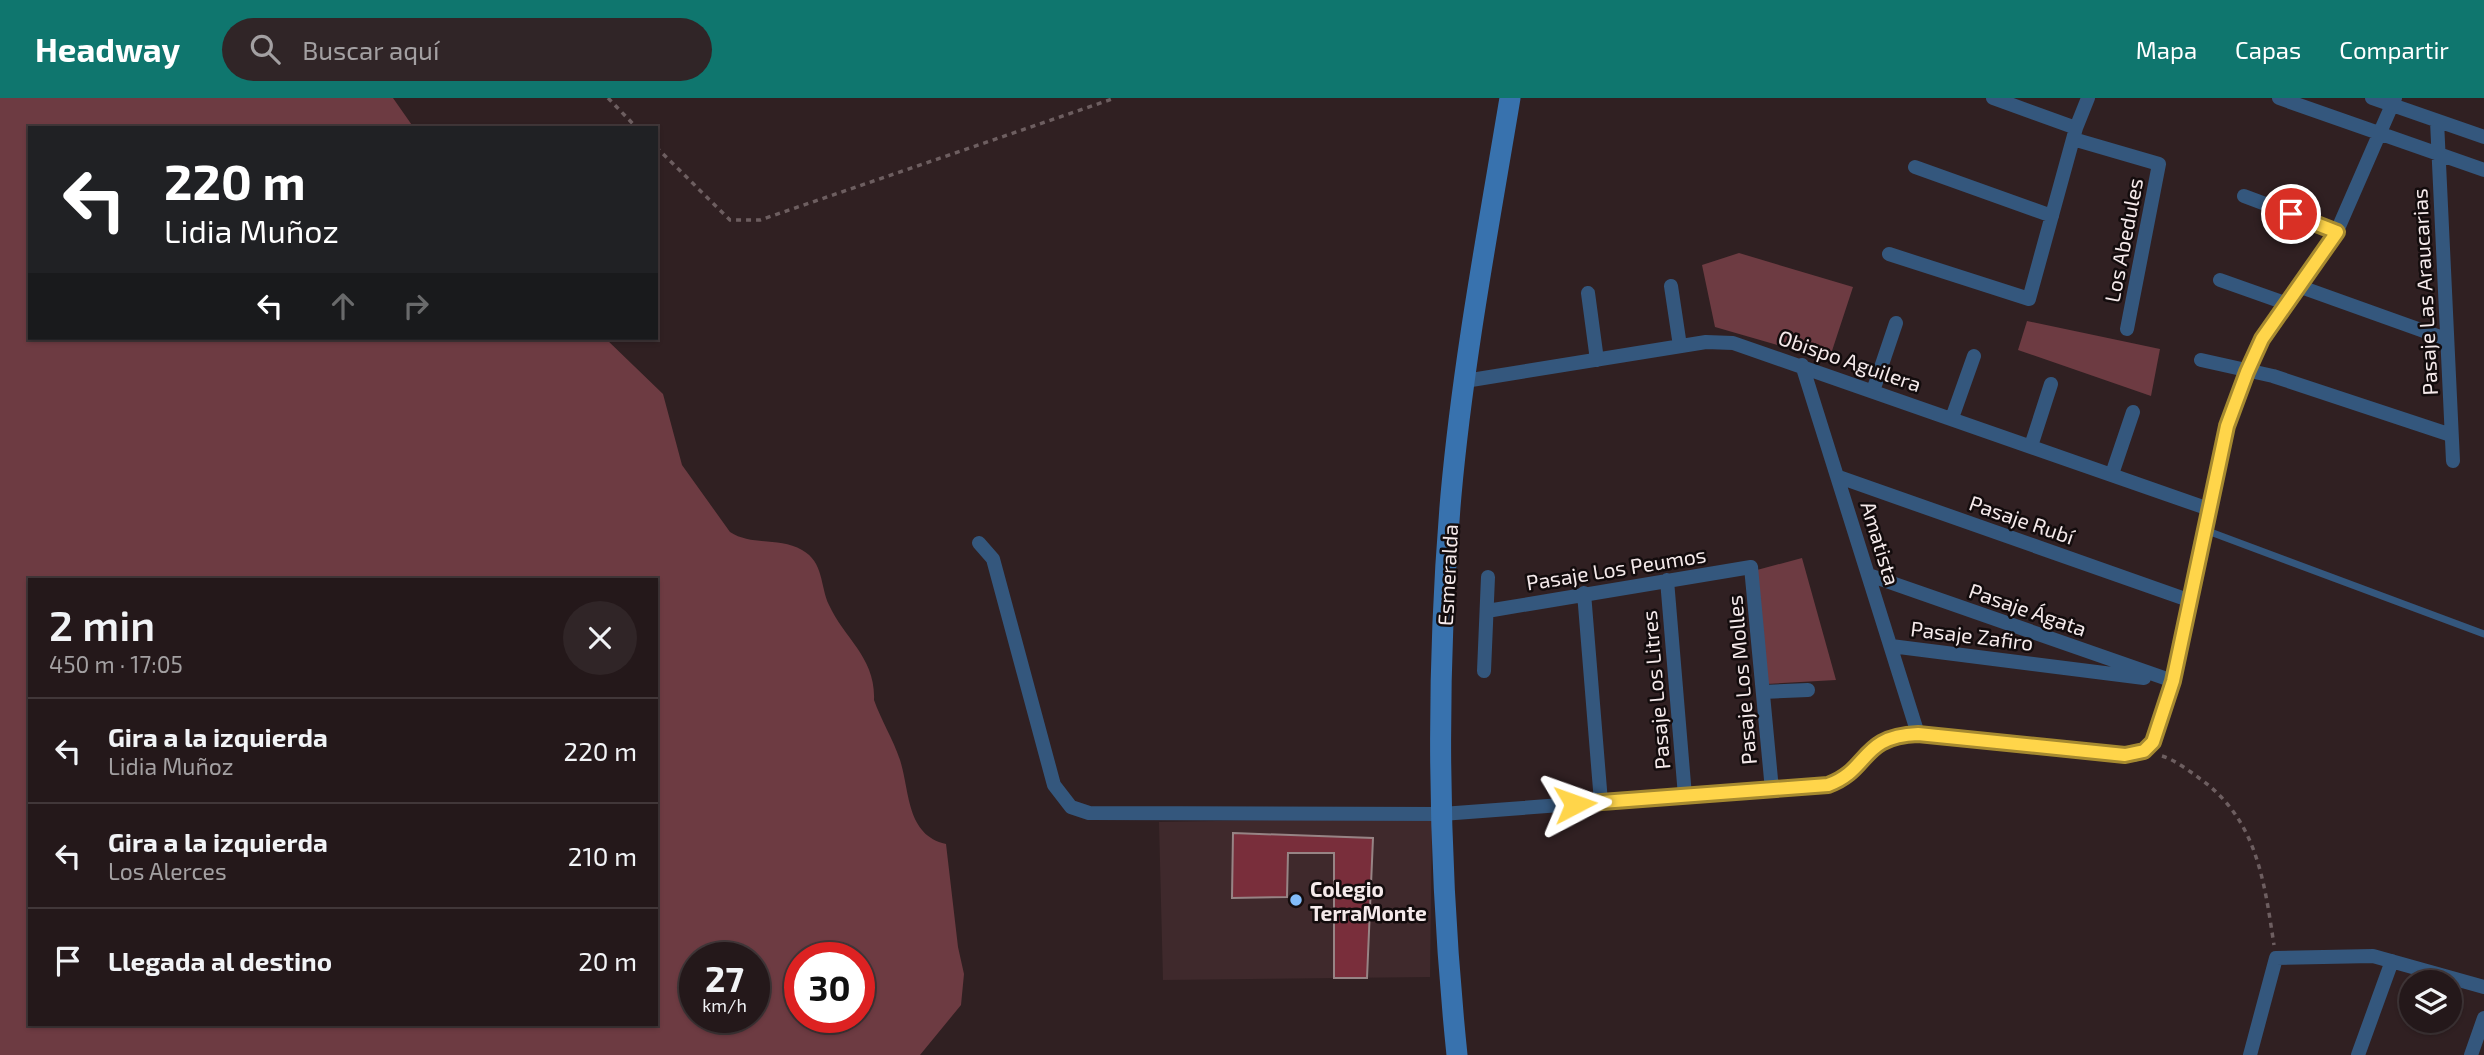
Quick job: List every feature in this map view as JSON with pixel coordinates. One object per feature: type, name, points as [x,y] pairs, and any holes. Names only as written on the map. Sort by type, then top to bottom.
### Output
[{"type":"street","name":"Esmeralda","points":[[1457,1055],[1445,938],[1442,814],[1446,573],[1451,494],[1465,381],[1510,98]]},
{"type":"street","points":[[1993,98],[2075,134]]},
{"type":"street","points":[[1889,254],[2029,299],[2075,134],[2088,98]]},
{"type":"street","points":[[2279,98],[2478,168]]},
{"type":"street","points":[[2372,98],[2394,102],[2437,121],[2484,137]]},
{"type":"street","points":[[979,542],[993,559],[1054,785],[1071,807],[1089,813],[1442,814],[1828,785],[1844,779],[1871,748],[1894,735],[1918,734],[2125,755],[2144,751],[2153,742],[2173,681],[2227,426],[2247,372],[2262,339],[2285,303],[2337,232],[2394,102]]},
{"type":"street","name":"Pasaje Las Araucarias","points":[[2437,121],[2453,461]]},
{"type":"street","name":"Los Abedules","points":[[2075,134],[2159,164],[2127,329]]},
{"type":"street","points":[[1915,167],[2052,216]]},
{"type":"street","points":[[2244,196],[2337,232]]},
{"type":"street","points":[[2220,280],[2285,303]]},
{"type":"street","points":[[1671,286],[1680,346]]},
{"type":"street","points":[[2298,286],[2446,339]]},
{"type":"street","points":[[1588,293],[1597,360]]},
{"type":"street","points":[[1873,390],[1896,323]]},
{"type":"street","name":"Obispo Aguilera","points":[[1465,381],[1706,342],[1733,343],[2208,509]]},
{"type":"street","points":[[1952,418],[1974,356]]},
{"type":"street","points":[[2201,360],[2273,376],[2451,436]]},
{"type":"street","name":"Amatista","points":[[1802,365],[1918,734]]},
{"type":"street","points":[[2031,446],[2051,384]]},
{"type":"street","points":[[2112,474],[2133,412]]},
{"type":"street","name":"Pasaje Rubí","points":[[1839,477],[2191,601]]},
{"type":"street","name":"Pasaje Los Peumos","points":[[1487,611],[1751,567]]},
{"type":"street","name":"Pasaje Los Molles","points":[[1751,567],[1772,790]]},
{"type":"street","name":"Pasaje Ágata","points":[[1869,575],[2173,681]]},
{"type":"street","points":[[1484,671],[1488,577]]},
{"type":"street","name":"Pasaje Los Litres","points":[[1667,580],[1685,796]]},
{"type":"street","points":[[1584,593],[1601,802]]},
{"type":"street","name":"Pasaje Zafiro","points":[[1891,646],[2173,681]]},
{"type":"street","points":[[1763,692],[1808,690]]},
{"type":"street","points":[[2250,1055],[2276,958],[2373,956],[2484,987]]},
{"type":"street","points":[[2358,1055],[2392,961]]},
{"type":"street","points":[[2471,1055],[2484,1018]]},
{"type":"lane","points":[[2204,530],[2484,634]]},
{"type":"path","points":[[608,98],[635,126]]},
{"type":"path","points":[[658,150],[730,219],[760,220],[1115,98]]},
{"type":"path","points":[[2144,751],[2169,759],[2217,790],[2244,822],[2263,877],[2276,958]]},
{"type":"shaded area","points":[[0,98],[393,98],[413,126],[28,126],[28,340],[607,340],[663,394],[682,465],[730,532],[747,539],[793,546],[809,555],[818,568],[826,598],[835,617],[865,660],[870,672],[874,700],[900,760],[908,798],[917,822],[933,839],[946,844],[958,947],[964,974],[961,1005],[920,1055],[0,1055]]},
{"type":"shaded area","points":[[1739,253],[1853,287],[1829,360],[1715,327],[1702,265]]},
{"type":"shaded area","points":[[2027,321],[2160,349],[2151,396],[2018,350]]},
{"type":"shaded area","points":[[1802,558],[1836,680],[1767,684],[1757,570]]},
{"type":"shaded area","name":"Colegio TerraMonte","points":[[1432,817],[1430,977],[1163,980],[1159,822]]},
{"type":"building","points":[[1233,833],[1373,838],[1367,978],[1334,978],[1334,853],[1288,853],[1287,897],[1232,898]]},
{"type":"place","name":"Colegio TerraMonte","points":[[1296,900]]},
{"type":"route","points":[[1575,804],[1828,785],[1844,779],[1871,748],[1894,735],[1918,734],[2125,755],[2144,751],[2153,742],[2173,681],[2227,426],[2247,372],[2262,339],[2285,303],[2337,232],[2291,214]]}]
